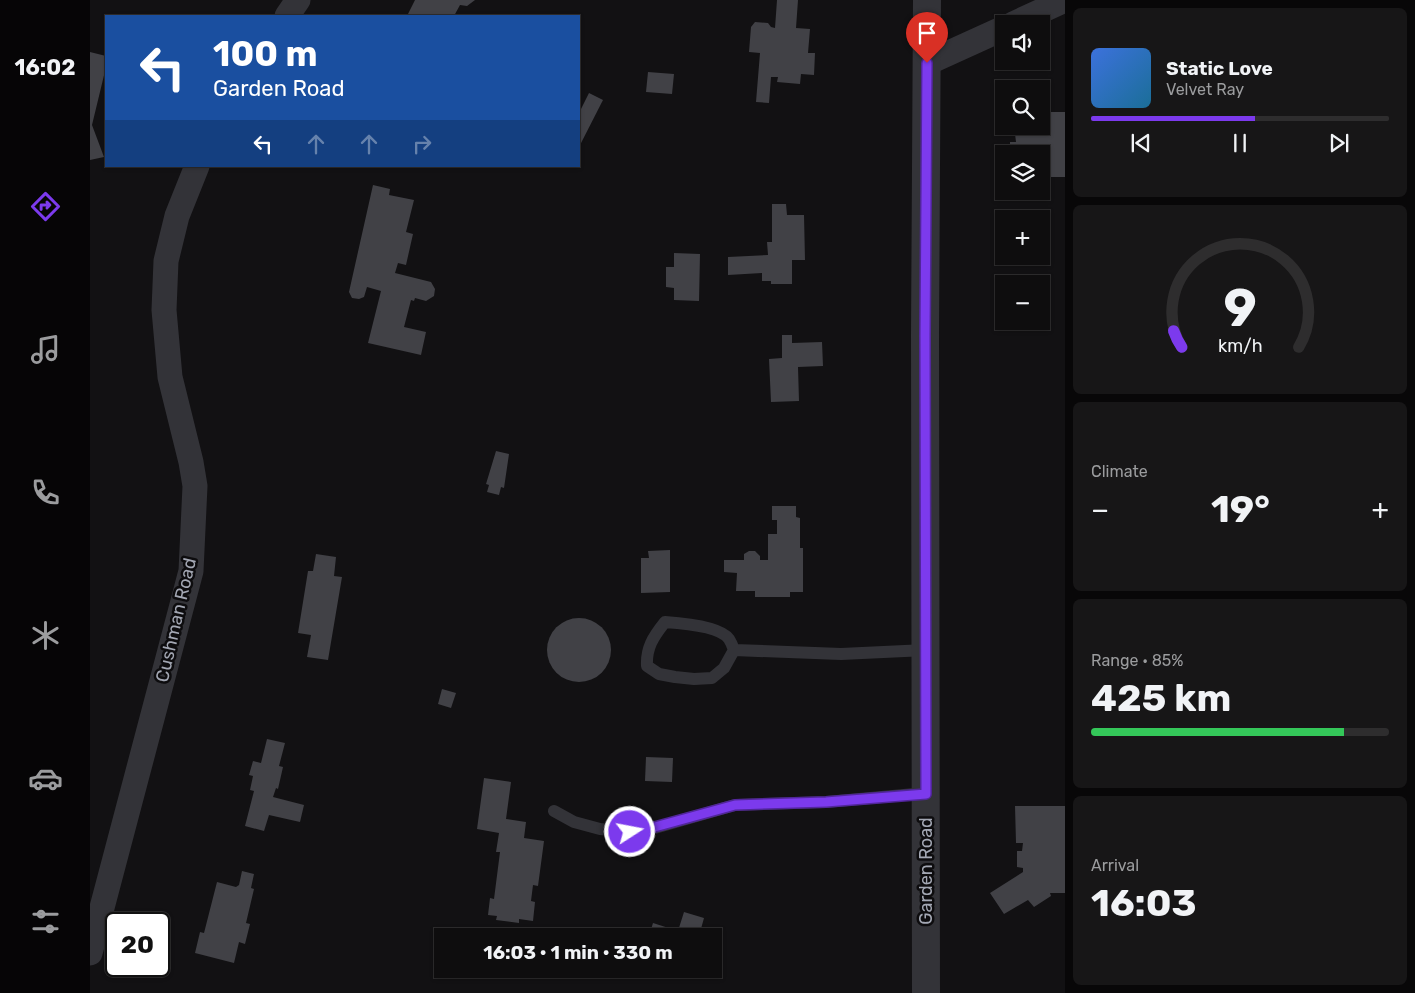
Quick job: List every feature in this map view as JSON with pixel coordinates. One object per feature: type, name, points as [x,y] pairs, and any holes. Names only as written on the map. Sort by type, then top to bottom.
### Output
[{"type":"street","points":[[288,15],[298,0]]},
{"type":"street","name":"Garden Road","points":[[926,993],[927,0]]},
{"type":"street","points":[[1032,15],[1065,0]]},
{"type":"street","points":[[927,63],[995,32]]},
{"type":"street","name":"Cushman Road","points":[[90,953],[191,571],[195,486],[191,462],[170,378],[164,310],[166,262],[177,216],[197,167]]},
{"type":"lane","points":[[665,622],[689,624],[715,631],[728,637],[734,650],[724,668],[712,678],[675,678],[658,674],[647,666],[647,652],[655,635],[665,622]]},
{"type":"lane","points":[[734,650],[841,654],[926,650]]},
{"type":"lane","points":[[554,811],[574,822],[600,829],[630,832],[735,805],[826,802],[926,794]]},
{"type":"building","points":[[415,0],[475,0],[467,6],[460,5],[455,15],[408,15]]},
{"type":"building","points":[[777,0],[798,0],[796,28],[810,29],[808,53],[815,53],[814,75],[801,74],[800,84],[777,82],[778,77],[771,77],[769,103],[756,102],[760,53],[749,52],[751,27],[755,22],[768,23],[771,27],[775,28]]},
{"type":"building","points":[[90,52],[105,56],[105,71],[92,125],[104,157],[90,160]]},
{"type":"building","points":[[648,72],[674,74],[672,94],[646,92]]},
{"type":"building","points":[[589,93],[603,100],[580,145],[580,111]]},
{"type":"building","points":[[1050,112],[1065,112],[1065,177],[1051,177],[1050,190],[1050,145],[1010,145],[1010,142],[1016,142],[1015,135],[1050,135]]},
{"type":"building","points":[[373,185],[390,189],[389,195],[414,200],[406,232],[413,234],[406,265],[398,263],[395,273],[431,282],[435,289],[434,296],[426,301],[415,298],[414,301],[411,300],[404,327],[426,332],[421,355],[368,343],[381,291],[367,287],[364,297],[359,299],[352,298],[349,292]]},
{"type":"building","points":[[772,204],[786,204],[787,215],[804,215],[805,260],[792,260],[792,284],[771,284],[771,281],[762,281],[762,273],[728,275],[728,257],[768,255],[767,242],[772,242]]},
{"type":"building","points":[[674,253],[700,254],[699,301],[674,300],[674,288],[666,287],[666,267],[674,267]]},
{"type":"building","points":[[782,335],[792,335],[792,343],[822,342],[823,366],[798,367],[799,401],[771,402],[769,359],[782,358]]},
{"type":"building","points":[[496,451],[509,454],[504,488],[501,487],[499,495],[487,492],[489,485],[486,484]]},
{"type":"building","points":[[772,506],[796,506],[796,517],[800,518],[800,548],[803,548],[803,592],[790,592],[790,597],[755,597],[755,591],[736,591],[737,573],[724,572],[724,560],[744,560],[744,554],[749,551],[755,551],[760,556],[760,560],[768,560],[768,534],[777,534],[777,520],[772,520]]},
{"type":"building","points":[[670,550],[670,592],[641,593],[641,558],[649,558],[648,551]]},
{"type":"building","points":[[316,554],[336,557],[334,576],[342,577],[328,660],[307,657],[311,635],[298,633],[308,571],[313,571]]},
{"type":"building","points":[[573,618],[585,618],[602,627],[609,638],[611,650],[609,662],[602,673],[585,682],[573,682],[561,677],[552,668],[547,656],[547,644],[552,632],[561,623]]},
{"type":"building","points":[[442,689],[456,693],[451,708],[438,704]]},
{"type":"building","points":[[267,739],[285,743],[279,766],[283,767],[278,789],[276,788],[273,797],[304,805],[300,822],[269,815],[264,831],[245,826],[254,791],[250,790],[253,776],[249,775],[253,761],[261,763]]},
{"type":"building","points":[[646,757],[673,758],[672,782],[645,781]]},
{"type":"building","points":[[484,778],[511,782],[506,819],[526,822],[524,838],[544,841],[538,886],[533,885],[531,901],[535,902],[533,921],[519,919],[519,923],[496,920],[497,916],[488,915],[490,898],[494,899],[500,852],[496,852],[499,833],[477,829]]},
{"type":"building","points":[[1015,806],[1065,806],[1065,893],[1050,893],[1051,896],[1034,907],[1028,900],[1004,914],[990,893],[1023,872],[1023,868],[1017,867],[1017,851],[1022,851],[1023,843],[1016,843]]},
{"type":"building","points":[[242,871],[254,874],[251,888],[254,889],[246,923],[250,924],[245,944],[239,942],[234,963],[195,953],[200,932],[204,933],[217,882],[236,887],[239,885]]},
{"type":"building","points":[[684,912],[704,918],[701,928],[679,928]]},
{"type":"building","points":[[653,923],[669,928],[651,928]]},
{"type":"route","points":[[630,832],[735,805],[826,802],[926,794],[925,335],[927,63]]}]
